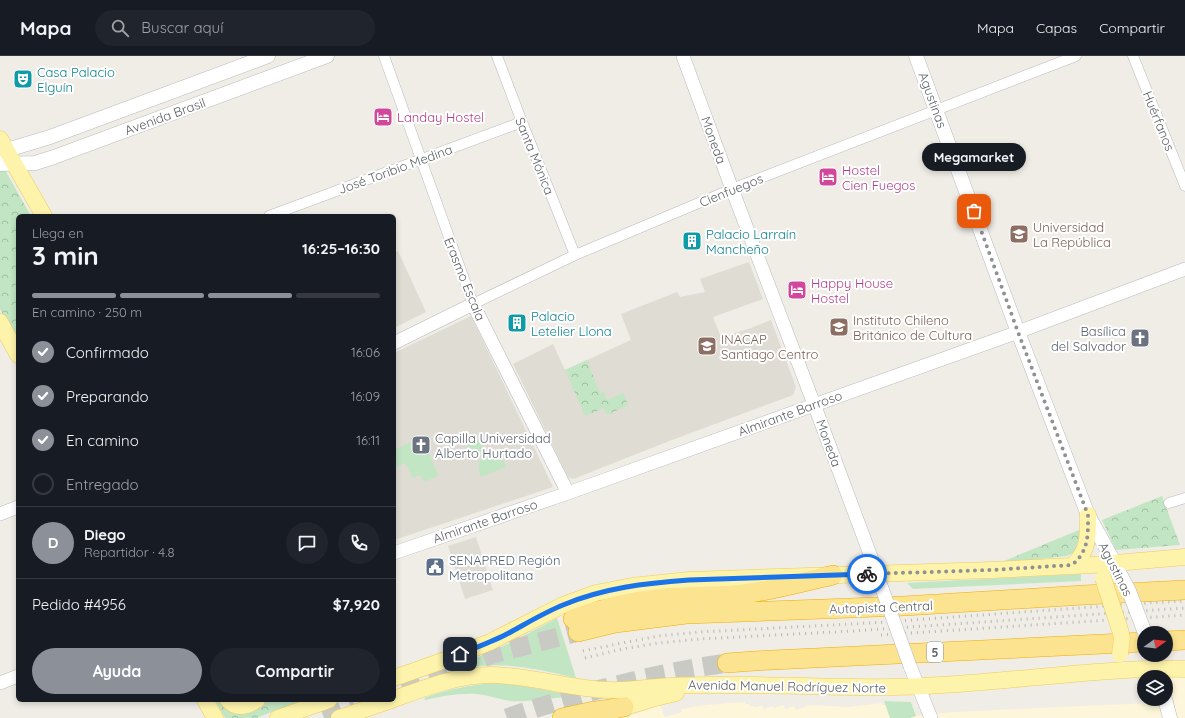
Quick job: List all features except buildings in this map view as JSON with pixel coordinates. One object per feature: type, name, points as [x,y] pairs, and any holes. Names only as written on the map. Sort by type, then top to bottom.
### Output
[{"type":"highway","name":"Autopista Central","points":[[833,575],[764,591],[744,594],[665,598],[629,603],[595,611],[576,625],[615,623],[686,614],[904,606],[1185,590]]},
{"type":"highway","points":[[1173,641],[1185,640]]},
{"type":"highway","name":"5","points":[[727,663],[1137,642]]},
{"type":"highway","points":[[562,718],[624,707]]},
{"type":"main road","name":"Avenida Brasil","points":[[4,153],[50,138],[268,56]]},
{"type":"main road","name":"Avenida Brasil","points":[[4,153],[35,163],[328,56]]},
{"type":"main road","name":"Agustinas","points":[[916,56],[1018,332],[1088,515],[1129,591],[1142,626]]},
{"type":"main road","points":[[4,153],[43,214]]},
{"type":"main road","points":[[0,322],[16,351]]},
{"type":"main road","points":[[1072,565],[1081,556],[1085,549],[1088,531],[1088,515]]},
{"type":"main road","points":[[396,677],[490,642],[563,605],[607,591],[645,584],[681,580],[833,575],[879,578],[1072,565],[1092,565],[1117,568],[1185,557]]},
{"type":"main road","points":[[1092,565],[1103,578],[1122,638],[1118,660],[1110,671]]},
{"type":"main road","name":"Avenida Manuel Rodríguez Norte","points":[[396,699],[448,681],[480,675],[503,675],[578,688],[610,690],[714,685],[848,687],[918,686],[1157,667],[1185,668]]},
{"type":"main road","points":[[593,718],[656,698],[714,685]]},
{"type":"main road","points":[[206,702],[215,718]]},
{"type":"main road","points":[[231,702],[241,707],[253,702]]},
{"type":"main road","points":[[278,718],[320,702]]},
{"type":"main road","points":[[323,702],[330,718]]},
{"type":"main road","name":"Avenida Manuel Rodríguez Norte","points":[[339,718],[387,702]]},
{"type":"main road","points":[[1167,706],[1170,718]]},
{"type":"street","name":"Erasmo Escala","points":[[384,56],[473,304],[568,493]]},
{"type":"street","name":"Santa Mónica","points":[[497,56],[575,255]]},
{"type":"street","name":"Moneda","points":[[683,56],[879,578],[910,666],[931,718]]},
{"type":"street","name":"Cienfuegos","points":[[396,342],[575,255],[732,189],[1076,56]]},
{"type":"street","name":"Huérfanos","points":[[1133,56],[1185,186]]},
{"type":"street","name":"José Toribio Medina","points":[[274,214],[522,122]]},
{"type":"street","name":"Almirante Barroso","points":[[396,552],[568,493],[1018,332],[1185,269]]},
{"type":"street","points":[[1169,503],[1185,498]]},
{"type":"street","points":[[0,514],[16,508]]},
{"type":"street","points":[[0,683],[16,677]]},
{"type":"shaded area","points":[[398,251],[426,312],[396,327],[396,252]]},
{"type":"shaded area","points":[[749,262],[763,299],[713,317],[721,337],[771,320],[796,387],[793,395],[573,479],[568,477],[513,364],[553,344],[565,370],[631,340],[621,314],[677,292],[680,297],[705,292],[700,279]]},
{"type":"shaded area","points":[[471,316],[553,487],[396,539],[396,352]]},
{"type":"shaded area","points":[[476,537],[493,590],[465,599],[448,546]]},
{"type":"shaded area","points":[[1179,670],[1185,670],[1185,718],[623,718],[660,705],[665,717],[682,712],[681,709],[697,706],[745,702],[745,704],[749,704],[750,706],[757,707],[762,705],[764,709],[772,706],[774,708],[784,705],[785,709],[794,706],[796,710],[807,705],[848,707],[882,703],[882,705],[885,705],[884,701],[911,702],[916,716],[952,712],[1137,704],[1137,706],[1173,706],[1173,674]]},
{"type":"green space","points":[[0,170],[5,170],[30,214],[16,214],[16,338],[0,309]]},
{"type":"green space","points":[[587,360],[600,393],[604,392],[607,400],[623,393],[628,405],[607,415],[604,408],[585,416],[565,370]]},
{"type":"green space","points":[[479,440],[483,450],[479,452],[474,460],[467,445]]},
{"type":"green space","points":[[414,441],[421,454],[428,450],[438,476],[424,482],[420,475],[413,478],[405,463],[396,467],[396,449]]},
{"type":"green space","points":[[499,450],[506,467],[481,477],[479,462],[481,459],[488,454]]},
{"type":"green space","points":[[1162,496],[1180,545],[1116,550],[1102,520]]},
{"type":"green space","points":[[1079,530],[1082,538],[1077,551],[1067,556],[997,564]]},
{"type":"green space","points":[[1081,574],[1081,581],[913,589],[907,583]]},
{"type":"green space","points":[[557,618],[576,678],[547,671],[505,665],[461,668],[460,665],[510,643]]},
{"type":"green space","points":[[495,683],[564,694],[563,697],[523,701],[510,701],[477,694],[451,695],[425,700],[424,698],[459,688]]},
{"type":"green space","points":[[884,701],[911,702],[916,716],[910,718],[890,718]]},
{"type":"green space","points":[[216,702],[298,702],[256,718],[225,718]]},
{"type":"tunnel","points":[[402,688],[493,654],[578,632]]},
{"type":"tunnel","points":[[507,718],[601,689],[679,671],[727,663]]},
{"type":"tunnel","points":[[324,718],[355,706]]},
{"type":"railway","points":[[583,651],[659,636],[700,632],[870,623],[1185,601]]},
{"type":"railway","points":[[585,658],[622,649],[659,643],[700,639],[853,631],[1185,608]]},
{"type":"railway","points":[[881,635],[1185,615]]},
{"type":"way so far","points":[[867,574],[992,570],[1072,565],[1077,561],[1085,549],[1088,531],[1088,515],[1018,332],[974,211]]},
{"type":"place","name":"Casa Palacio Elguín","points":[[23,79]]},
{"type":"place","name":"Landay Hostel","points":[[383,117]]},
{"type":"place","name":"Hostel Cien Fuegos","points":[[828,177]]},
{"type":"place","name":"Megamarket","points":[[974,211]]},
{"type":"place","name":"Universidad La República","points":[[1019,234]]},
{"type":"place","name":"Palacio Larraín Mancheño","points":[[692,241]]},
{"type":"place","name":"Happy House Hostel","points":[[797,290]]},
{"type":"place","name":"Palacio Letelier Llona","points":[[517,323]]},
{"type":"place","name":"Instituto Chileno Británico de Cultura","points":[[839,327]]},
{"type":"place","name":"Basílica del Salvador","points":[[1140,338]]},
{"type":"place","name":"INACAP Santiago Centro","points":[[707,346]]},
{"type":"place","name":"Capilla Universidad Alberto Hurtado","points":[[421,445]]},
{"type":"place","name":"SENAPRED Región Metropolitana","points":[[435,567]]},
{"type":"route","points":[[460,654],[490,642],[563,605],[596,593],[619,588],[659,582],[689,580],[867,574]]}]
